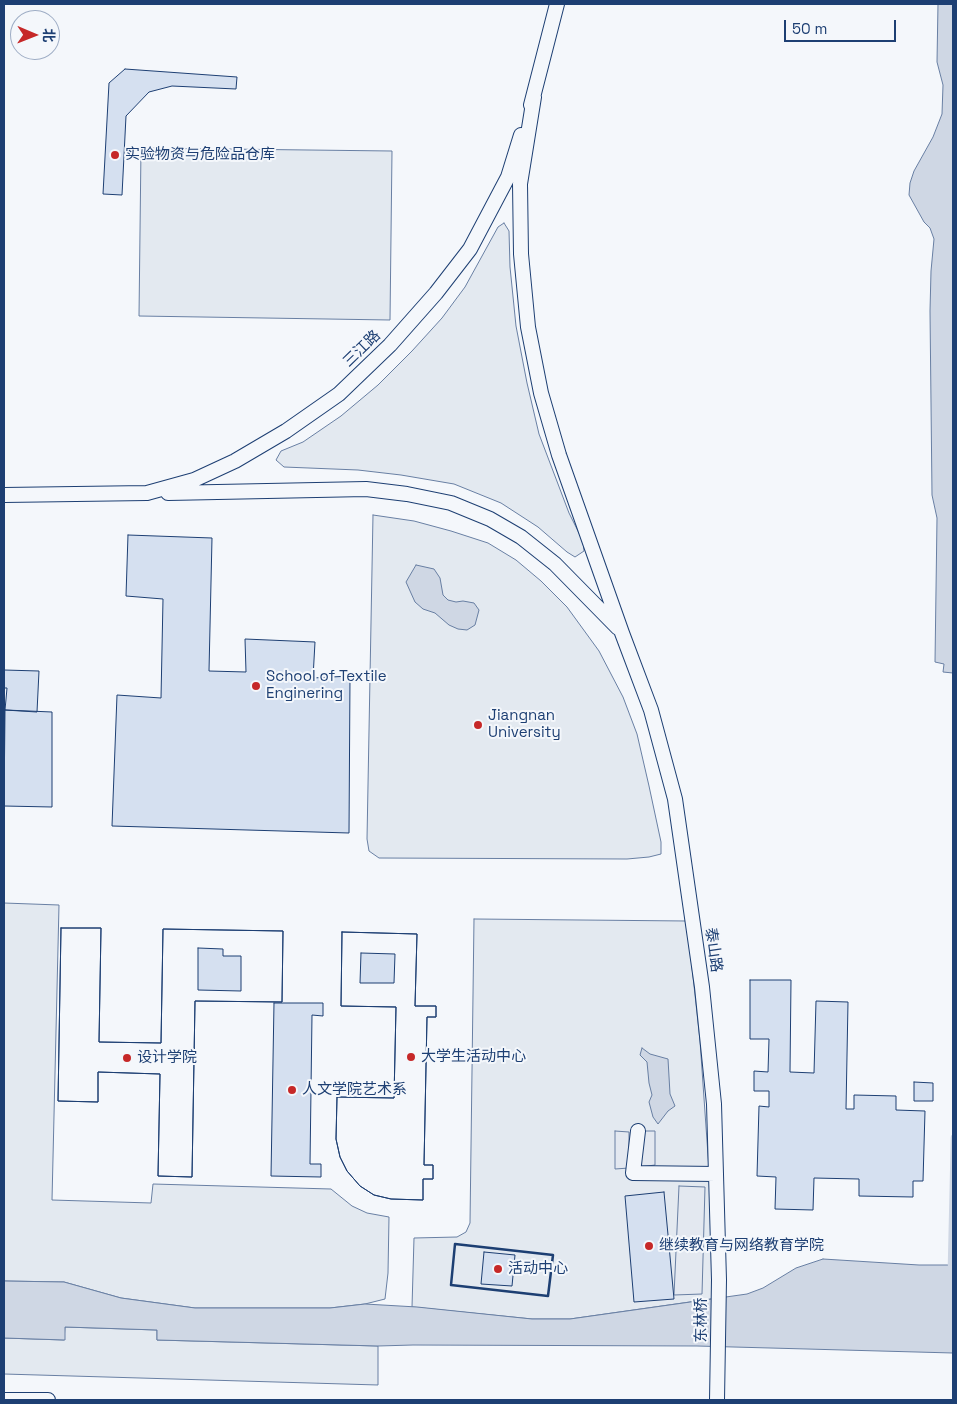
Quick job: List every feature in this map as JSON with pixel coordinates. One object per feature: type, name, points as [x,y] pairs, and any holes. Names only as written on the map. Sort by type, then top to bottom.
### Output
[{"type":"street","name":"三江路","points":[[4,495],[147,493],[194,480],[235,461],[286,430],[339,394],[390,345],[436,293],[470,249],[508,176],[534,97],[557,4]]},
{"type":"street","name":"泰山路","points":[[534,97],[520,184],[521,254],[528,326],[541,393],[559,455],[652,710],[675,800],[702,987],[714,1104],[719,1280]]},
{"type":"street","points":[[147,493],[366,489],[407,494],[451,503],[490,518],[521,537],[560,570],[622,632]]},
{"type":"street","points":[[638,1131],[633,1173],[716,1174]]},
{"type":"street","name":"东林桥","points":[[717,1400],[719,1280]]},
{"type":"street","points":[[4,1400],[48,1400]]},
{"type":"shaded area","points":[[938,4],[953,4],[953,673],[943,672],[944,664],[935,662],[937,518],[932,495],[930,311],[934,239],[930,228],[924,222],[909,195],[914,171],[933,137],[942,114],[943,85],[937,62]]},
{"type":"shaded area","points":[[141,148],[392,151],[390,320],[139,316]]},
{"type":"shaded area","points":[[504,223],[509,231],[510,267],[516,326],[539,434],[569,513],[583,541],[584,551],[575,557],[538,527],[501,503],[454,484],[358,470],[284,467],[276,460],[281,451],[303,442],[341,416],[378,385],[412,351],[442,318],[465,287],[498,227]]},
{"type":"shaded area","points":[[373,515],[414,521],[488,543],[516,560],[567,607],[599,651],[623,697],[637,734],[661,842],[661,854],[627,859],[379,858],[369,851],[367,839]]},
{"type":"shaded area","points":[[416,565],[434,569],[440,578],[443,595],[448,600],[474,603],[479,610],[475,625],[467,630],[458,629],[449,625],[435,613],[423,609],[415,602],[406,582]]},
{"type":"shaded area","points":[[4,903],[59,905],[52,1200],[151,1203],[153,1184],[331,1189],[352,1206],[367,1213],[389,1217],[388,1273],[385,1299],[365,1304],[330,1308],[195,1308],[121,1298],[64,1282],[4,1281]]},
{"type":"shaded area","points":[[474,919],[687,921],[700,1041],[718,1298],[570,1319],[532,1319],[412,1307],[414,1238],[457,1237],[466,1232],[470,1223]]},
{"type":"shaded area","points":[[642,1048],[650,1054],[668,1059],[670,1094],[675,1106],[668,1111],[658,1124],[653,1117],[649,1102],[652,1095],[647,1062],[640,1055]]},
{"type":"shaded area","points":[[615,1131],[629,1132],[629,1168],[615,1169]]},
{"type":"shaded area","points":[[638,1131],[655,1131],[655,1165],[640,1167]]},
{"type":"shaded area","points":[[679,1186],[705,1187],[702,1294],[674,1295]]},
{"type":"shaded area","points":[[823,1259],[919,1265],[953,1265],[953,1353],[697,1346],[378,1346],[157,1340],[157,1330],[65,1327],[65,1340],[4,1338],[4,1281],[64,1282],[121,1298],[195,1308],[330,1308],[365,1304],[417,1307],[532,1319],[570,1319],[747,1294],[763,1288],[796,1268]]},
{"type":"shaded area","points":[[65,1327],[157,1330],[157,1340],[378,1346],[378,1385],[4,1374],[4,1338],[64,1340]]},
{"type":"building","name":"实验物资与危险品仓库","points":[[125,69],[237,77],[236,89],[172,86],[149,92],[126,116],[122,195],[103,194],[109,83]]},
{"type":"building","name":"School of Textile Enginering","points":[[128,535],[212,538],[209,671],[246,672],[245,639],[315,642],[313,678],[350,676],[349,833],[112,826],[117,695],[161,698],[163,599],[126,596]]},
{"type":"building","points":[[4,670],[39,671],[37,712],[5,710],[7,688],[4,688]]},
{"type":"building","points":[[5,710],[52,712],[52,807],[4,806]]},
{"type":"building","name":"设计学院","points":[[61,928],[101,928],[99,1042],[161,1043],[163,929],[283,931],[282,1002],[195,1001],[192,1177],[158,1176],[160,1074],[98,1072],[98,1102],[58,1101]],"holes":[[[198,948],[223,949],[223,956],[241,956],[241,991],[198,990]]]},
{"type":"building","name":"设计学院","points":[[61,928],[101,928],[99,1042],[161,1043],[163,929],[283,931],[282,1002],[195,1001],[192,1177],[158,1176],[160,1074],[98,1072],[98,1102],[58,1101]]},
{"type":"building","name":"大学生活动中心","points":[[342,932],[417,934],[415,1006],[436,1006],[436,1017],[427,1017],[424,1165],[433,1165],[433,1179],[423,1179],[423,1200],[391,1199],[374,1195],[360,1186],[347,1171],[340,1157],[336,1139],[337,1097],[394,1098],[396,1007],[341,1006]],"holes":[[[361,953],[395,954],[394,983],[360,983]]]},
{"type":"building","name":"大学生活动中心","points":[[342,932],[417,934],[415,1006],[436,1006],[436,1017],[427,1017],[424,1165],[433,1165],[433,1179],[423,1179],[423,1200],[391,1199],[374,1195],[360,1186],[347,1171],[340,1157],[336,1139],[337,1097],[394,1098],[396,1007],[341,1006]]},
{"type":"building","points":[[750,980],[791,980],[790,1072],[814,1073],[816,1001],[848,1002],[846,1109],[854,1109],[854,1095],[896,1096],[896,1110],[925,1111],[923,1181],[913,1181],[913,1197],[859,1196],[859,1179],[814,1178],[813,1210],[775,1209],[776,1177],[757,1176],[759,1106],[769,1107],[769,1091],[754,1091],[754,1071],[768,1072],[769,1039],[750,1039]]},
{"type":"building","name":"人文学院艺术系","points":[[274,1003],[323,1003],[323,1016],[312,1015],[310,1164],[321,1164],[321,1177],[271,1176]]},
{"type":"building","points":[[914,1082],[933,1083],[933,1101],[914,1101]]},
{"type":"building","name":"继续教育与网络教育学院","points":[[664,1192],[674,1299],[634,1302],[625,1196]]},
{"type":"building","name":"活动中心","points":[[484,1252],[515,1255],[512,1286],[481,1284]]},
{"type":"waterway","points":[[950,1265],[953,1137]]},
{"type":"wall","points":[[455,1244],[553,1255],[548,1296],[451,1285],[455,1244]]},
{"type":"place","name":"实验物资与危险品仓库","points":[[115,155]]},
{"type":"place","name":"School of Textile Enginering","points":[[256,686]]},
{"type":"place","name":"Jiangnan University","points":[[478,725]]},
{"type":"place","name":"大学生活动中心","points":[[411,1057]]},
{"type":"place","name":"设计学院","points":[[127,1058]]},
{"type":"place","name":"人文学院艺术系","points":[[292,1090]]},
{"type":"place","name":"继续教育与网络教育学院","points":[[649,1246]]},
{"type":"place","name":"活动中心","points":[[498,1269]]}]
